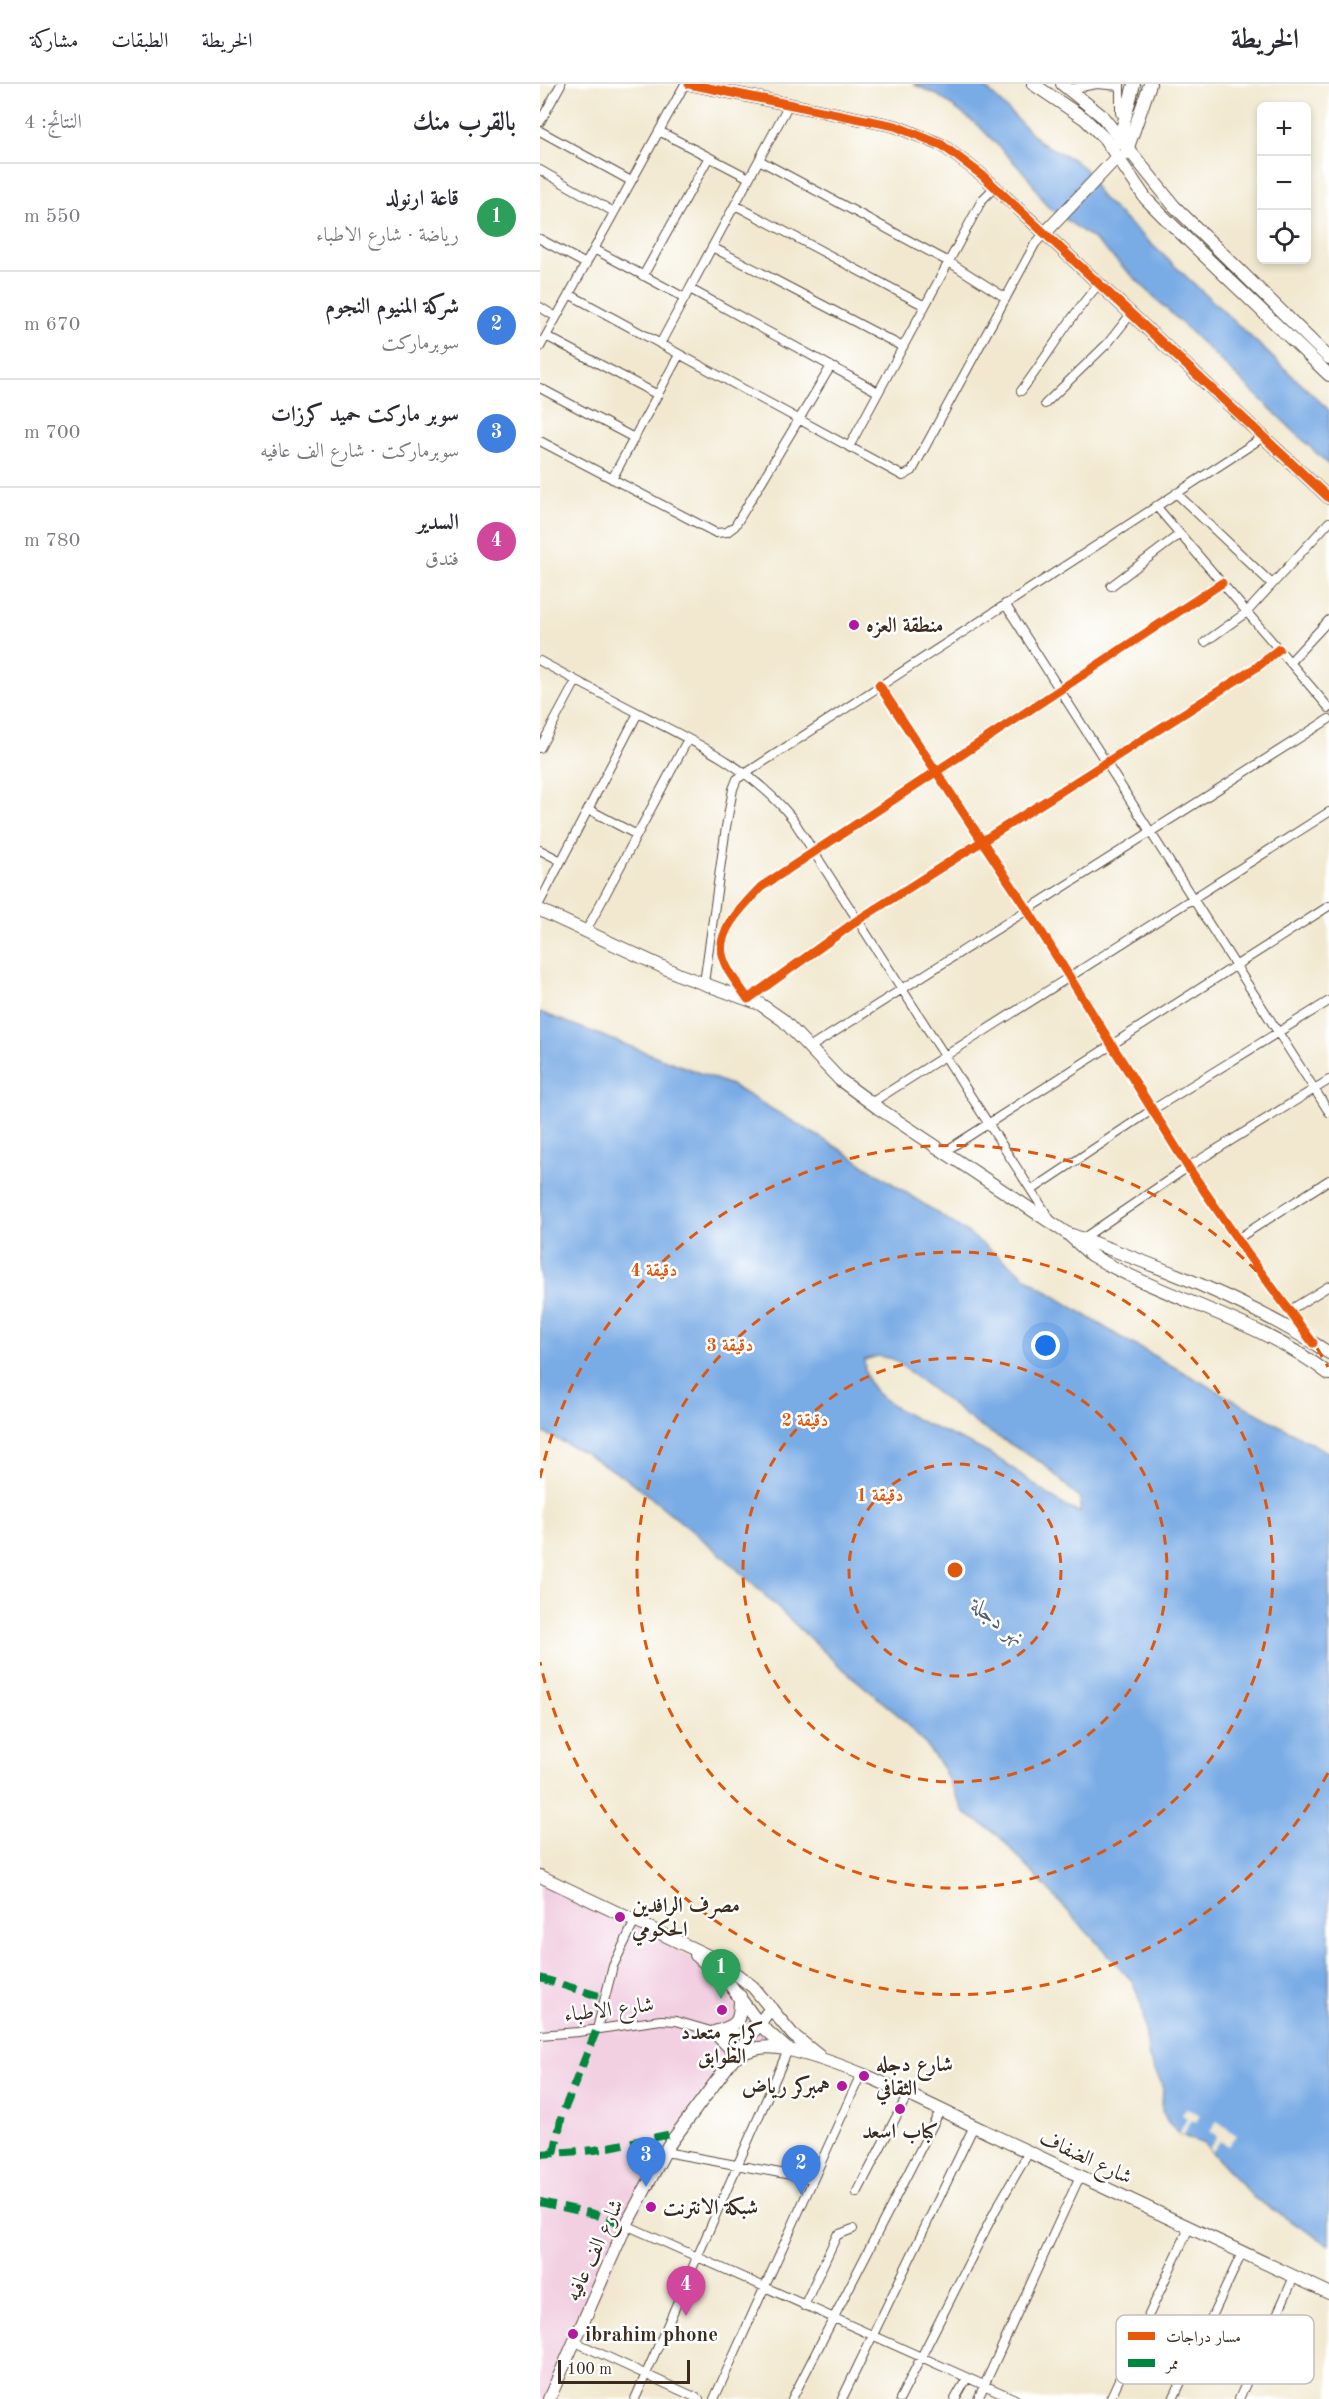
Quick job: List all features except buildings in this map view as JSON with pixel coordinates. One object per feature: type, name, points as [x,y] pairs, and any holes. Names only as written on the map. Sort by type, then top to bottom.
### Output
[{"type":"street","points":[[540,122],[561,84]]},
{"type":"street","points":[[540,346],[659,130],[687,84],[895,126],[920,134],[954,152],[1045,233],[1329,498]]},
{"type":"street","points":[[1033,84],[1084,119],[1105,139],[1146,199],[1329,375]]},
{"type":"street","points":[[1117,157],[1124,111],[1134,84]]},
{"type":"street","points":[[569,294],[900,475],[912,471],[1035,244],[1117,157],[1128,150],[1150,84]]},
{"type":"street","points":[[1066,86],[1120,85],[1124,111]]},
{"type":"street","points":[[1066,86],[1102,116],[1174,206],[1329,357]]},
{"type":"street","points":[[660,344],[789,104]]},
{"type":"street","points":[[1102,116],[1124,111]]},
{"type":"street","points":[[659,130],[749,178]]},
{"type":"street","points":[[540,131],[631,181]]},
{"type":"street","points":[[643,276],[709,157]]},
{"type":"street","points":[[759,160],[949,262],[1006,298]]},
{"type":"street","points":[[540,170],[614,212]]},
{"type":"street","points":[[849,447],[982,200],[995,187]]},
{"type":"street","points":[[735,205],[925,306]]},
{"type":"street","points":[[540,238],[586,264]]},
{"type":"street","points":[[712,247],[903,347]]},
{"type":"street","points":[[594,249],[685,298]]},
{"type":"street","points":[[1021,391],[1051,352],[1077,310],[1099,284]]},
{"type":"street","points":[[690,288],[878,392]]},
{"type":"street","points":[[540,308],[556,317]]},
{"type":"street","points":[[1045,404],[1108,343],[1131,314]]},
{"type":"street","points":[[546,336],[658,395]]},
{"type":"street","points":[[612,479],[679,355]]},
{"type":"street","points":[[540,441],[716,533],[727,532],[741,517],[831,366]]},
{"type":"street","points":[[540,388],[634,438]]},
{"type":"street","points":[[704,984],[733,789],[744,772],[1265,436]]},
{"type":"street","points":[[1176,493],[1272,584]]},
{"type":"street","points":[[1156,506],[1329,708]]},
{"type":"street","points":[[1205,642],[1247,612],[1329,522]]},
{"type":"street","points":[[1111,586],[1180,534]]},
{"type":"street","points":[[748,999],[722,953],[725,933],[761,887],[1222,583]]},
{"type":"street","points":[[1005,604],[1329,1112]]},
{"type":"street","points":[[1290,662],[1329,620]]},
{"type":"street","points":[[748,999],[858,920],[1257,667],[1279,649]]},
{"type":"street","points":[[540,661],[688,739],[744,772],[778,800],[814,852],[1053,1223]]},
{"type":"street","points":[[540,748],[576,681]]},
{"type":"street","points":[[879,685],[1070,976],[1188,1167],[1313,1343]]},
{"type":"street","points":[[540,902],[638,713]]},
{"type":"street","points":[[809,1048],[1329,719]]},
{"type":"street","points":[[586,931],[688,739]]},
{"type":"street","points":[[588,809],[636,835]]},
{"type":"street","points":[[871,1103],[1329,812]]},
{"type":"street","points":[[540,850],[561,861]]},
{"type":"street","points":[[944,1152],[1329,906]]},
{"type":"street","points":[[540,910],[704,984],[748,999],[783,1020],[840,1080],[871,1103],[1053,1223],[1091,1255],[1106,1264],[1276,1339],[1309,1358],[1329,1374]]},
{"type":"street","points":[[1032,1190],[1152,1110],[1329,1001]]},
{"type":"street","points":[[1082,1239],[1188,1167],[1329,1080]]},
{"type":"street","points":[[1237,1239],[1329,1180]]},
{"type":"street","points":[[1068,1234],[1142,1261],[1236,1303],[1284,1325],[1329,1353]]},
{"type":"street","points":[[1290,1310],[1329,1286]]},
{"type":"street","points":[[540,1876],[719,1961],[745,1980],[793,2035],[825,2060]]},
{"type":"street","points":[[597,2029],[613,1966],[635,1921]]},
{"type":"street","points":[[689,1948],[740,1996],[755,2028],[788,2050]]},
{"type":"street","points":[[740,1996],[740,2018],[734,2026],[714,2032],[730,2048],[733,2058],[750,2049],[788,2050],[825,2060]]},
{"type":"street","name":"شارع الف عافيه","points":[[549,2399],[626,2224],[664,2152],[771,2008]]},
{"type":"street","name":"شارع الاطباء","points":[[540,2035],[661,2020],[676,2021],[714,2032],[755,2028]]},
{"type":"street","points":[[635,2399],[699,2258],[737,2164],[788,2050]]},
{"type":"street","name":"شارع الضفاف","points":[[825,2060],[974,2126],[1329,2293]]},
{"type":"street","points":[[714,2399],[860,2076]]},
{"type":"street","points":[[857,2193],[907,2096]]},
{"type":"street","points":[[792,2399],[940,2111]]},
{"type":"street","points":[[842,2399],[974,2126]]},
{"type":"street","points":[[664,2152],[813,2179]]},
{"type":"street","points":[[900,2399],[996,2209],[1029,2152]]},
{"type":"street","points":[[978,2399],[1080,2176]]},
{"type":"street","points":[[626,2224],[872,2337],[1015,2399]]},
{"type":"street","points":[[1149,2315],[1189,2228]]},
{"type":"street","points":[[804,2306],[837,2235],[853,2229]]},
{"type":"street","points":[[1213,2315],[1242,2253]]},
{"type":"street","points":[[1277,2315],[1294,2277]]},
{"type":"street","points":[[573,2341],[699,2399]]},
{"type":"street","points":[[955,2399],[968,2378]]},
{"type":"street","points":[[1110,2399],[1117,2384]]},
{"type":"street","points":[[1173,2399],[1180,2384]]},
{"type":"street","points":[[1239,2399],[1246,2384]]},
{"type":"shaded area","points":[[540,1876],[642,1927],[725,1980],[769,2035],[741,2052],[676,2133],[549,2399],[540,2399]]},
{"type":"water","points":[[913,84],[982,84],[1041,143],[1072,159],[1085,169],[1101,197],[1329,410],[1329,465],[1096,241],[1047,206],[1028,177],[980,127],[939,96]]},
{"type":"water","name":"نهر دجلة","points":[[540,1012],[731,1085],[838,1148],[968,1233],[1037,1285],[1120,1337],[1329,1453],[1329,2245],[1254,2198],[1204,2144],[1179,2134],[1168,2122],[1162,2110],[1163,2086],[1149,2058],[1142,2007],[1133,1982],[996,1833],[964,1813],[942,1767],[925,1744],[898,1715],[836,1663],[724,1557],[632,1482],[585,1453],[540,1431]],"holes":[[[878,1356],[893,1359],[979,1426],[1044,1464],[1080,1499],[1080,1512],[1063,1504],[988,1453],[906,1414],[877,1393],[867,1378],[864,1360]]]},
{"type":"pier","points":[[1186,2108],[1200,2115],[1196,2122],[1191,2120],[1183,2136],[1179,2134],[1187,2118],[1182,2115]]},
{"type":"pier","points":[[1217,2121],[1236,2135],[1228,2146],[1220,2141],[1212,2152],[1209,2149],[1217,2137],[1210,2132]]},
{"type":"marked path","points":[[540,1978],[605,1998]]},
{"type":"marked path","points":[[554,2154],[562,2115],[597,2029]]},
{"type":"marked path","points":[[540,2154],[595,2150],[676,2133]]},
{"type":"marked path","points":[[540,2202],[594,2214],[626,2225]]},
{"type":"cycle path","points":[[689,84],[895,126],[942,145],[982,175],[1329,498]]},
{"type":"cycle path","points":[[1222,583],[761,887],[728,926],[722,945],[726,966],[748,999],[858,920],[1257,667],[1279,649]]},
{"type":"cycle path","points":[[879,685],[1027,909],[1188,1167],[1246,1252],[1313,1343]]},
{"type":"place","name":"منطقة العزه","points":[[854,625]]},
{"type":"place","name":"مصرف الرافدين الحكومي","points":[[620,1917]]},
{"type":"place","name":"قاعة ارنولد","points":[[721,1999]]},
{"type":"place","name":"كراج متعدد الطوابق","points":[[722,2010]]},
{"type":"place","name":"شارع دجله الثقافي","points":[[864,2076]]},
{"type":"place","name":"همبركر رياض","points":[[842,2086]]},
{"type":"place","name":"كباب اسعد","points":[[900,2109]]},
{"type":"place","name":"سوبر ماركت حميد كرزات","points":[[646,2187]]},
{"type":"place","name":"شركة المنيوم النجوم","points":[[801,2195]]},
{"type":"place","name":"شبكة الانترنت","points":[[651,2207]]},
{"type":"place","name":"السدير","points":[[686,2316]]},
{"type":"place","name":"ibrahim phone","points":[[573,2334]]}]
